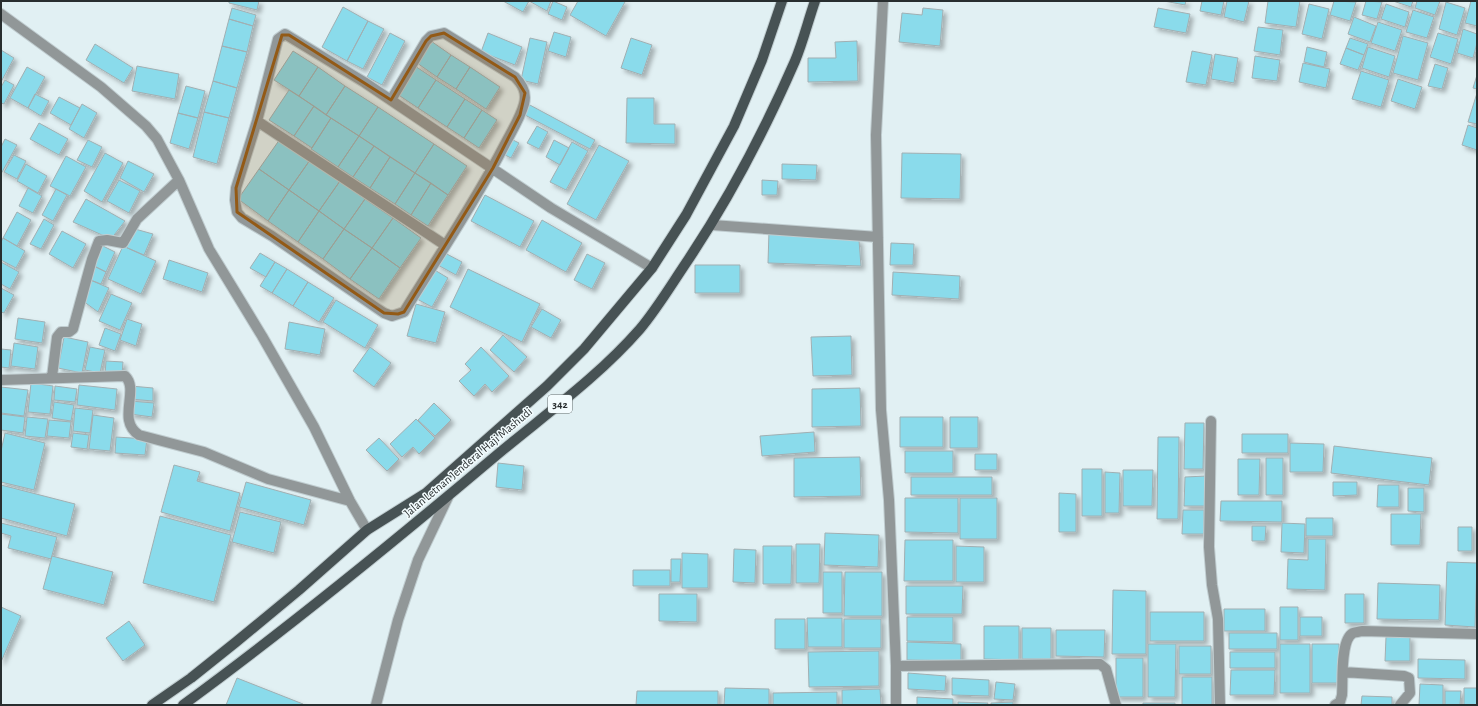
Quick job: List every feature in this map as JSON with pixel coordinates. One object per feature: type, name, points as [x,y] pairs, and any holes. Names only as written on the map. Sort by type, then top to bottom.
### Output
[{"type":"main road","name":"Jalan Letnan Jenderal Haji Mashudi","points":[[152,705],[191,678],[242,637],[299,590],[367,530],[426,493],[547,386],[584,349],[652,268],[686,215],[734,126],[762,60],[782,1]]},
{"type":"main road","name":"Jalan Letnan Jenderal Haji Mashudi","points":[[183,705],[303,615],[448,497],[562,402],[618,351],[640,328],[712,225],[746,164],[795,60],[815,1]]},
{"type":"street","points":[[883,1],[876,135],[881,410],[889,500],[896,666],[896,705]]},
{"type":"street","points":[[1,14],[101,87],[146,126],[157,139],[179,180],[209,249],[262,336],[314,427],[350,501],[367,530]]},
{"type":"street","points":[[392,100],[426,40],[431,36],[444,33],[515,78],[522,84],[525,93],[524,103],[493,168],[404,312],[392,316],[384,314],[272,236],[242,218],[237,212],[235,200],[236,188],[257,121],[278,39],[285,34],[392,100],[493,168],[551,208],[652,268]]},
{"type":"street","points":[[257,121],[445,245]]},
{"type":"street","points":[[52,377],[57,337],[61,332],[69,332],[73,329],[92,259],[99,241],[107,240],[123,243],[137,219],[179,180]]},
{"type":"street","points":[[712,225],[878,237]]},
{"type":"street","points":[[1,380],[52,377],[125,376],[130,382],[129,423],[133,432],[139,435],[204,452],[268,479],[350,501]]},
{"type":"street","points":[[1211,421],[1209,547],[1212,585],[1218,619],[1220,705]]},
{"type":"street","points":[[376,705],[398,620],[418,560],[448,497]]},
{"type":"street","points":[[1335,705],[1340,702],[1342,695],[1344,647],[1347,638],[1353,633],[1362,631],[1477,634]]},
{"type":"street","points":[[896,666],[1100,664],[1106,669],[1116,705]]},
{"type":"street","points":[[1343,672],[1404,676],[1409,678],[1410,693],[1400,705]]},
{"type":"highlighted area","points":[[444,33],[515,77],[525,93],[520,115],[493,168],[404,312],[398,314],[384,313],[237,212],[236,188],[282,35],[289,35],[391,100],[426,41],[431,36]]},
{"type":"building","points":[[229,1],[259,1],[257,10],[229,3]]},
{"type":"building","points":[[503,1],[529,1],[523,12]]},
{"type":"building","points":[[529,1],[551,1],[547,11]]},
{"type":"building","points":[[553,1],[567,7],[562,20],[548,14]]},
{"type":"building","points":[[578,1],[625,2],[606,36],[570,15]]},
{"type":"building","points":[[1164,1],[1186,1],[1185,5]]},
{"type":"building","points":[[1202,1],[1224,1],[1221,15],[1200,11]]},
{"type":"building","points":[[1227,1],[1249,1],[1244,22],[1224,17]]},
{"type":"building","points":[[1268,1],[1300,1],[1296,27],[1265,23]]},
{"type":"building","points":[[1334,1],[1356,2],[1350,21],[1330,15]]},
{"type":"building","points":[[1366,1],[1382,2],[1377,19],[1362,15]]},
{"type":"building","points":[[1393,1],[1413,1],[1411,7]]},
{"type":"building","points":[[1417,1],[1440,1],[1435,15],[1415,8]]},
{"type":"building","points":[[1471,1],[1477,1],[1477,26],[1465,23]]},
{"type":"building","points":[[1446,2],[1465,8],[1457,35],[1439,29]]},
{"type":"building","points":[[1309,4],[1329,9],[1322,39],[1302,34]]},
{"type":"building","points":[[1386,4],[1409,12],[1405,27],[1381,19]]},
{"type":"building","points":[[343,7],[368,21],[347,61],[322,47]]},
{"type":"building","points":[[232,8],[256,15],[253,26],[229,19]]},
{"type":"building","points":[[923,8],[943,10],[940,46],[899,42],[902,13],[922,15]]},
{"type":"building","points":[[1158,8],[1190,14],[1186,33],[1154,27]]},
{"type":"building","points":[[1413,10],[1434,17],[1427,38],[1406,32]]},
{"type":"building","points":[[1354,17],[1376,26],[1370,42],[1348,34]]},
{"type":"building","points":[[229,19],[253,26],[247,52],[222,46]]},
{"type":"building","points":[[368,21],[384,29],[363,69],[347,61]]},
{"type":"building","points":[[1378,22],[1402,30],[1395,51],[1371,43]]},
{"type":"building","points":[[1258,27],[1283,30],[1280,55],[1254,51]]},
{"type":"building","points":[[1463,29],[1477,34],[1477,43],[1473,58],[1457,53]]},
{"type":"building","points":[[554,32],[571,37],[566,57],[548,51]]},
{"type":"building","points":[[390,33],[405,41],[382,85],[367,77]]},
{"type":"building","points":[[488,33],[522,47],[515,65],[481,52]]},
{"type":"building","points":[[1438,33],[1458,39],[1451,64],[1430,57]]},
{"type":"building","points":[[1403,36],[1428,43],[1418,80],[1393,73]]},
{"type":"building","points":[[530,38],[547,42],[538,84],[521,80]]},
{"type":"building","points":[[631,38],[652,45],[642,75],[621,68]]},
{"type":"building","points":[[1350,38],[1368,44],[1364,55],[1346,48]]},
{"type":"building","points":[[431,41],[451,55],[437,77],[417,63]]},
{"type":"building","points":[[857,41],[858,81],[808,82],[808,58],[836,58],[835,42]]},
{"type":"building","points":[[95,44],[133,68],[124,83],[86,60]]},
{"type":"building","points":[[222,46],[247,52],[237,88],[213,81]]},
{"type":"building","points":[[1307,47],[1327,52],[1324,67],[1304,62]]},
{"type":"building","points":[[1368,47],[1395,56],[1389,77],[1362,68]]},
{"type":"building","points":[[1346,48],[1364,55],[1358,70],[1340,64]]},
{"type":"building","points":[[1,50],[14,58],[1,82]]},
{"type":"building","points":[[293,51],[318,67],[299,96],[274,80]]},
{"type":"building","points":[[1192,51],[1212,55],[1206,85],[1186,82]]},
{"type":"building","points":[[1215,54],[1238,58],[1234,83],[1211,79]]},
{"type":"building","points":[[451,55],[470,67],[456,89],[437,77]]},
{"type":"building","points":[[1255,56],[1280,60],[1277,81],[1252,78]]},
{"type":"building","points":[[1303,63],[1330,69],[1326,88],[1299,82]]},
{"type":"building","points":[[1435,64],[1448,68],[1442,89],[1428,86]]},
{"type":"building","points":[[137,66],[179,74],[175,99],[132,91]]},
{"type":"building","points":[[415,66],[436,80],[418,108],[397,94]]},
{"type":"building","points":[[27,67],[45,77],[28,108],[10,98]]},
{"type":"building","points":[[318,67],[345,86],[326,115],[299,96]]},
{"type":"building","points":[[470,67],[500,87],[486,109],[456,89]]},
{"type":"building","points":[[1361,71],[1389,80],[1381,107],[1352,99]]},
{"type":"building","points":[[1477,75],[1477,89],[1473,88]]},
{"type":"building","points":[[1398,79],[1422,87],[1415,109],[1391,101]]},
{"type":"building","points":[[5,80],[14,85],[4,104],[1,103],[1,87]]},
{"type":"building","points":[[436,80],[465,99],[447,127],[418,108]]},
{"type":"building","points":[[213,81],[237,88],[229,118],[204,112]]},
{"type":"building","points":[[186,86],[205,91],[198,118],[178,113]]},
{"type":"building","points":[[345,86],[378,107],[359,136],[326,115]]},
{"type":"building","points":[[289,90],[314,106],[294,136],[269,120]]},
{"type":"building","points":[[1477,93],[1477,124],[1468,122]]},
{"type":"building","points":[[35,94],[49,101],[41,116],[28,108]]},
{"type":"building","points":[[59,97],[80,108],[71,125],[50,113]]},
{"type":"building","points":[[627,98],[654,98],[654,124],[675,124],[675,144],[626,143]]},
{"type":"building","points":[[465,99],[482,110],[464,138],[447,127]]},
{"type":"building","points":[[82,104],[97,113],[84,138],[69,129]]},
{"type":"building","points":[[528,104],[595,140],[590,149],[523,114]]},
{"type":"building","points":[[314,106],[331,118],[312,148],[294,136]]},
{"type":"building","points":[[378,107],[434,144],[415,173],[359,136]]},
{"type":"building","points":[[482,110],[497,120],[479,148],[464,138]]},
{"type":"building","points":[[204,112],[229,118],[217,164],[193,157]]},
{"type":"building","points":[[178,113],[198,118],[189,149],[170,143]]},
{"type":"building","points":[[331,118],[359,136],[338,167],[311,149]]},
{"type":"building","points":[[39,123],[68,139],[59,155],[30,139]]},
{"type":"building","points":[[1468,125],[1477,128],[1477,150],[1462,145]]},
{"type":"building","points":[[537,126],[548,132],[539,149],[527,143]]},
{"type":"building","points":[[359,136],[374,146],[353,177],[338,167]]},
{"type":"building","points":[[5,139],[17,145],[1,174],[1,147]]},
{"type":"building","points":[[280,139],[310,160],[289,190],[259,169]]},
{"type":"building","points":[[511,139],[519,143],[511,158],[503,154]]},
{"type":"building","points":[[88,140],[102,147],[92,167],[77,160]]},
{"type":"building","points":[[554,140],[569,148],[560,165],[546,157]]},
{"type":"building","points":[[572,142],[588,151],[566,190],[550,182]]},
{"type":"building","points":[[434,144],[467,166],[448,195],[415,173]]},
{"type":"building","points":[[599,145],[629,161],[596,220],[567,204]]},
{"type":"building","points":[[374,146],[390,157],[370,188],[353,177]]},
{"type":"building","points":[[105,153],[123,163],[102,202],[84,191]]},
{"type":"building","points":[[902,153],[961,154],[960,199],[901,198]]},
{"type":"building","points":[[14,155],[26,161],[17,179],[4,172]]},
{"type":"building","points":[[66,156],[86,167],[70,196],[50,186]]},
{"type":"building","points":[[390,157],[415,173],[395,204],[370,188]]},
{"type":"building","points":[[310,160],[340,181],[319,211],[289,190]]},
{"type":"building","points":[[128,161],[154,174],[144,192],[120,178]]},
{"type":"building","points":[[26,164],[47,176],[38,193],[17,181]]},
{"type":"building","points":[[782,164],[817,165],[816,180],[782,179]]},
{"type":"building","points":[[259,169],[289,190],[268,221],[238,199]]},
{"type":"building","points":[[415,173],[431,183],[411,215],[395,204]]},
{"type":"building","points":[[119,180],[140,191],[129,213],[107,201]]},
{"type":"building","points":[[762,180],[778,181],[777,195],[762,195]]},
{"type":"building","points":[[340,181],[365,199],[344,229],[319,211]]},
{"type":"building","points":[[431,183],[448,195],[428,226],[411,215]]},
{"type":"building","points":[[28,188],[42,196],[33,213],[19,206]]},
{"type":"building","points":[[56,189],[67,195],[53,221],[42,215]]},
{"type":"building","points":[[289,190],[319,211],[298,242],[268,221]]},
{"type":"building","points":[[485,195],[534,221],[520,247],[471,221]]},
{"type":"building","points":[[86,199],[125,221],[111,239],[73,222]]},
{"type":"building","points":[[365,199],[393,218],[372,248],[344,229]]},
{"type":"building","points":[[319,211],[344,229],[323,259],[298,242]]},
{"type":"building","points":[[17,212],[31,220],[17,246],[3,238]]},
{"type":"building","points":[[393,218],[421,238],[400,268],[372,248]]},
{"type":"building","points":[[44,219],[54,225],[41,249],[30,244]]},
{"type":"building","points":[[542,220],[582,243],[566,272],[526,250]]},
{"type":"building","points":[[135,229],[153,234],[144,255],[123,246]]},
{"type":"building","points":[[344,229],[372,248],[350,279],[323,259]]},
{"type":"building","points":[[62,231],[86,244],[73,268],[49,254]]},
{"type":"building","points":[[769,231],[859,240],[861,266],[768,263]]},
{"type":"building","points":[[3,238],[25,251],[16,268],[1,260],[1,242]]},
{"type":"building","points":[[891,243],[914,244],[913,265],[890,265]]},
{"type":"building","points":[[101,245],[115,252],[106,272],[92,265]]},
{"type":"building","points":[[123,246],[156,261],[141,294],[108,279]]},
{"type":"building","points":[[372,248],[400,268],[379,299],[350,279]]},
{"type":"building","points":[[443,252],[462,262],[456,275],[436,264]]},
{"type":"building","points":[[260,253],[275,262],[266,277],[250,268]]},
{"type":"building","points":[[587,254],[605,263],[592,289],[574,280]]},
{"type":"building","points":[[169,260],[208,273],[202,292],[163,279]]},
{"type":"building","points":[[1,262],[19,272],[10,289],[1,284]]},
{"type":"building","points":[[275,262],[287,269],[272,293],[260,286]]},
{"type":"building","points":[[92,265],[106,272],[101,284],[88,279]]},
{"type":"building","points":[[695,265],[740,265],[740,293],[695,293]]},
{"type":"building","points":[[287,269],[308,282],[293,306],[272,293]]},
{"type":"building","points":[[433,269],[448,278],[432,307],[417,299]]},
{"type":"building","points":[[468,269],[540,304],[522,342],[450,307]]},
{"type":"building","points":[[893,272],[960,276],[959,299],[892,295]]},
{"type":"building","points":[[88,279],[109,288],[98,312],[83,301]]},
{"type":"building","points":[[308,282],[334,298],[319,322],[293,306]]},
{"type":"building","points":[[1,288],[14,295],[4,313],[1,312]]},
{"type":"building","points":[[111,294],[132,303],[120,330],[99,321]]},
{"type":"building","points":[[336,300],[378,325],[365,348],[323,322]]},
{"type":"building","points":[[416,304],[445,312],[436,343],[407,336]]},
{"type":"building","points":[[542,309],[561,320],[551,338],[531,327]]},
{"type":"building","points":[[18,318],[45,322],[42,343],[15,339]]},
{"type":"building","points":[[127,319],[142,324],[136,346],[120,340]]},
{"type":"building","points":[[289,322],[325,329],[320,355],[285,349]]},
{"type":"building","points":[[105,328],[121,334],[115,351],[99,345]]},
{"type":"building","points":[[503,335],[527,357],[514,372],[490,350]]},
{"type":"building","points":[[851,336],[852,375],[813,376],[811,337]]},
{"type":"building","points":[[64,337],[88,342],[82,373],[58,368]]},
{"type":"building","points":[[14,343],[38,347],[35,369],[11,366]]},
{"type":"building","points":[[90,347],[105,350],[100,373],[85,370]]},
{"type":"building","points":[[370,347],[391,363],[374,387],[353,371]]},
{"type":"building","points":[[481,347],[509,376],[492,392],[485,384],[474,396],[459,381],[471,370],[465,364]]},
{"type":"building","points":[[1,349],[11,350],[9,368],[1,367]]},
{"type":"building","points":[[106,361],[123,362],[122,375],[105,375]]},
{"type":"building","points":[[31,383],[53,386],[50,414],[28,412]]},
{"type":"building","points":[[79,385],[117,389],[115,410],[77,405]]},
{"type":"building","points":[[55,386],[77,389],[75,402],[54,400]]},
{"type":"building","points":[[131,386],[153,388],[153,401],[130,399]]},
{"type":"building","points":[[1,387],[28,390],[24,416],[1,413]]},
{"type":"building","points":[[860,388],[861,426],[812,427],[812,389]]},
{"type":"building","points":[[130,401],[154,403],[152,417],[130,414]]},
{"type":"building","points":[[54,402],[74,405],[71,421],[52,418]]},
{"type":"building","points":[[434,403],[451,420],[435,436],[418,420]]},
{"type":"building","points":[[75,408],[93,410],[90,433],[73,431]]},
{"type":"building","points":[[1,414],[25,417],[23,433],[1,430]]},
{"type":"building","points":[[93,415],[114,418],[110,451],[89,449]]},
{"type":"building","points":[[27,417],[48,419],[45,438],[25,436]]},
{"type":"building","points":[[900,417],[943,417],[943,447],[900,447]]},
{"type":"building","points":[[950,417],[978,417],[978,448],[950,448]]},
{"type":"building","points":[[416,419],[435,438],[419,454],[413,447],[402,457],[390,444]]},
{"type":"building","points":[[49,420],[71,422],[69,438],[47,436]]},
{"type":"building","points":[[1185,423],[1204,423],[1203,469],[1184,469]]},
{"type":"building","points":[[814,432],[815,452],[762,456],[760,436]]},
{"type":"building","points":[[5,433],[45,443],[34,490],[1,482],[1,451]]},
{"type":"building","points":[[73,433],[89,435],[87,449],[71,447]]},
{"type":"building","points":[[1242,434],[1288,434],[1288,453],[1242,453]]},
{"type":"building","points":[[116,437],[147,439],[145,455],[115,453]]},
{"type":"building","points":[[1158,437],[1179,437],[1178,519],[1157,519]]},
{"type":"building","points":[[379,438],[399,459],[387,471],[366,450]]},
{"type":"building","points":[[1290,443],[1324,444],[1323,472],[1290,472]]},
{"type":"building","points":[[1334,446],[1432,458],[1429,485],[1331,473]]},
{"type":"building","points":[[905,451],[953,451],[953,473],[905,473]]},
{"type":"building","points":[[975,454],[997,454],[997,470],[975,470]]},
{"type":"building","points":[[860,457],[861,496],[794,497],[794,458]]},
{"type":"building","points":[[1266,458],[1283,458],[1283,495],[1266,495]]},
{"type":"building","points":[[1238,459],[1260,459],[1259,495],[1238,495]]},
{"type":"building","points":[[498,463],[524,466],[522,490],[496,487]]},
{"type":"building","points":[[174,465],[200,472],[197,481],[240,493],[230,531],[161,512]]},
{"type":"building","points":[[1082,469],[1102,469],[1102,516],[1082,516]]},
{"type":"building","points":[[1123,470],[1153,470],[1152,506],[1123,506]]},
{"type":"building","points":[[1105,472],[1120,473],[1119,513],[1105,513]]},
{"type":"building","points":[[1206,476],[1206,506],[1184,506],[1185,477]]},
{"type":"building","points":[[911,477],[992,477],[992,495],[911,495]]},
{"type":"building","points":[[246,482],[311,500],[304,525],[239,507]]},
{"type":"building","points":[[1333,482],[1357,482],[1357,495],[1333,496]]},
{"type":"building","points":[[1,485],[75,504],[67,536],[1,518]]},
{"type":"building","points":[[1378,485],[1399,485],[1399,507],[1377,507]]},
{"type":"building","points":[[1408,488],[1424,488],[1424,512],[1408,511]]},
{"type":"building","points":[[1059,493],[1076,494],[1076,532],[1059,532]]},
{"type":"building","points":[[905,498],[958,498],[958,533],[905,532]]},
{"type":"building","points":[[960,498],[997,498],[997,539],[960,539]]},
{"type":"building","points":[[1221,501],[1282,501],[1282,522],[1220,521]]},
{"type":"building","points":[[1183,510],[1204,510],[1204,534],[1182,534]]},
{"type":"building","points":[[240,512],[281,522],[274,553],[232,542]]},
{"type":"building","points":[[1391,514],[1421,514],[1420,545],[1391,545]]},
{"type":"building","points":[[160,516],[231,535],[214,602],[143,583]]},
{"type":"building","points":[[1306,518],[1333,518],[1333,536],[1306,536]]},
{"type":"building","points":[[1,523],[57,537],[51,559],[8,548],[11,536],[1,533]]},
{"type":"building","points":[[1282,523],[1305,524],[1304,553],[1281,552]]},
{"type":"building","points":[[1252,526],[1266,526],[1265,541],[1252,541]]},
{"type":"building","points":[[1458,527],[1472,527],[1472,551],[1458,551]]},
{"type":"building","points":[[825,533],[879,535],[878,567],[824,565]]},
{"type":"building","points":[[1308,539],[1326,539],[1325,590],[1287,589],[1288,559],[1308,560]]},
{"type":"building","points":[[905,540],[953,540],[953,581],[904,581]]},
{"type":"building","points":[[796,544],[820,544],[819,583],[796,583]]},
{"type":"building","points":[[763,546],[792,546],[791,584],[763,584]]},
{"type":"building","points":[[956,546],[984,547],[984,582],[956,582]]},
{"type":"building","points":[[734,549],[756,550],[755,583],[733,582]]},
{"type":"building","points":[[682,553],[708,554],[708,588],[682,588]]},
{"type":"building","points":[[52,556],[113,572],[104,605],[43,589]]},
{"type":"building","points":[[671,559],[681,559],[680,582],[671,582]]},
{"type":"building","points":[[1447,562],[1477,563],[1475,627],[1445,625]]},
{"type":"building","points":[[633,570],[670,570],[670,586],[633,586]]},
{"type":"building","points":[[823,572],[842,572],[842,613],[823,613]]},
{"type":"building","points":[[845,572],[882,572],[882,616],[844,616]]},
{"type":"building","points":[[1378,583],[1440,585],[1439,620],[1377,619]]},
{"type":"building","points":[[906,586],[963,586],[962,614],[906,614]]},
{"type":"building","points":[[1113,590],[1146,591],[1146,654],[1112,654]]},
{"type":"building","points":[[659,594],[697,594],[697,622],[659,621]]},
{"type":"building","points":[[1345,594],[1364,594],[1364,623],[1345,623]]},
{"type":"building","points":[[1,607],[21,616],[1,662]]},
{"type":"building","points":[[1280,607],[1298,607],[1298,640],[1280,640]]},
{"type":"building","points":[[1224,609],[1265,609],[1265,631],[1224,631]]},
{"type":"building","points":[[1150,612],[1204,612],[1204,641],[1150,641]]},
{"type":"building","points":[[907,617],[953,617],[953,642],[907,641]]},
{"type":"building","points":[[1300,617],[1322,617],[1322,636],[1300,636]]},
{"type":"building","points":[[807,618],[842,618],[842,647],[808,647]]},
{"type":"building","points":[[775,619],[805,619],[805,649],[775,649]]},
{"type":"building","points":[[844,619],[881,619],[881,648],[844,648]]},
{"type":"building","points":[[129,621],[145,645],[123,661],[106,638]]},
{"type":"building","points":[[984,626],[1019,626],[1019,660],[984,659]]},
{"type":"building","points":[[1022,628],[1051,628],[1051,659],[1022,659]]},
{"type":"building","points":[[1056,630],[1105,630],[1104,657],[1056,656]]},
{"type":"building","points":[[1229,633],[1277,633],[1277,649],[1229,649]]},
{"type":"building","points":[[1386,637],[1410,637],[1410,661],[1385,661]]},
{"type":"building","points":[[907,642],[961,644],[961,661],[907,660]]},
{"type":"building","points":[[1148,644],[1176,644],[1175,697],[1148,697]]},
{"type":"building","points":[[1280,644],[1310,644],[1310,693],[1280,693]]},
{"type":"building","points":[[1312,644],[1339,644],[1339,683],[1312,683]]},
{"type":"building","points":[[1179,646],[1211,646],[1211,674],[1179,674]]},
{"type":"building","points":[[879,651],[879,686],[809,687],[808,652]]},
{"type":"building","points":[[1230,652],[1275,652],[1275,668],[1230,668]]},
{"type":"building","points":[[1116,658],[1143,658],[1143,697],[1116,697]]},
{"type":"building","points":[[1418,659],[1465,660],[1465,679],[1418,678]]},
{"type":"building","points":[[1231,670],[1275,670],[1274,695],[1230,695]]},
{"type":"building","points":[[908,673],[946,676],[945,691],[908,689]]},
{"type":"building","points":[[1182,677],[1212,677],[1212,705],[1182,705]]},
{"type":"building","points":[[237,678],[303,704],[226,705]]},
{"type":"building","points":[[952,678],[989,680],[989,696],[952,695]]},
{"type":"building","points":[[996,682],[1015,684],[1013,700],[994,699]]},
{"type":"building","points":[[1420,684],[1443,685],[1443,705],[1419,705]]},
{"type":"building","points":[[725,688],[769,689],[769,705],[724,705]]},
{"type":"building","points":[[1464,688],[1477,688],[1477,705],[1464,705]]},
{"type":"building","points":[[880,689],[881,705],[842,705],[842,690]]},
{"type":"building","points":[[637,691],[718,691],[718,705],[636,705]]},
{"type":"building","points":[[1445,691],[1461,691],[1460,705],[1445,705]]},
{"type":"building","points":[[837,692],[837,705],[773,705],[773,693]]},
{"type":"building","points":[[1362,696],[1392,697],[1392,705],[1361,705]]},
{"type":"building","points":[[917,697],[953,699],[953,705],[917,705]]},
{"type":"building","points":[[958,702],[988,703],[987,705],[958,705]]},
{"type":"building","points":[[1013,702],[1013,705],[991,705],[991,703]]},
{"type":"building","points":[[1143,703],[1175,703],[1175,705],[1143,705]]}]
